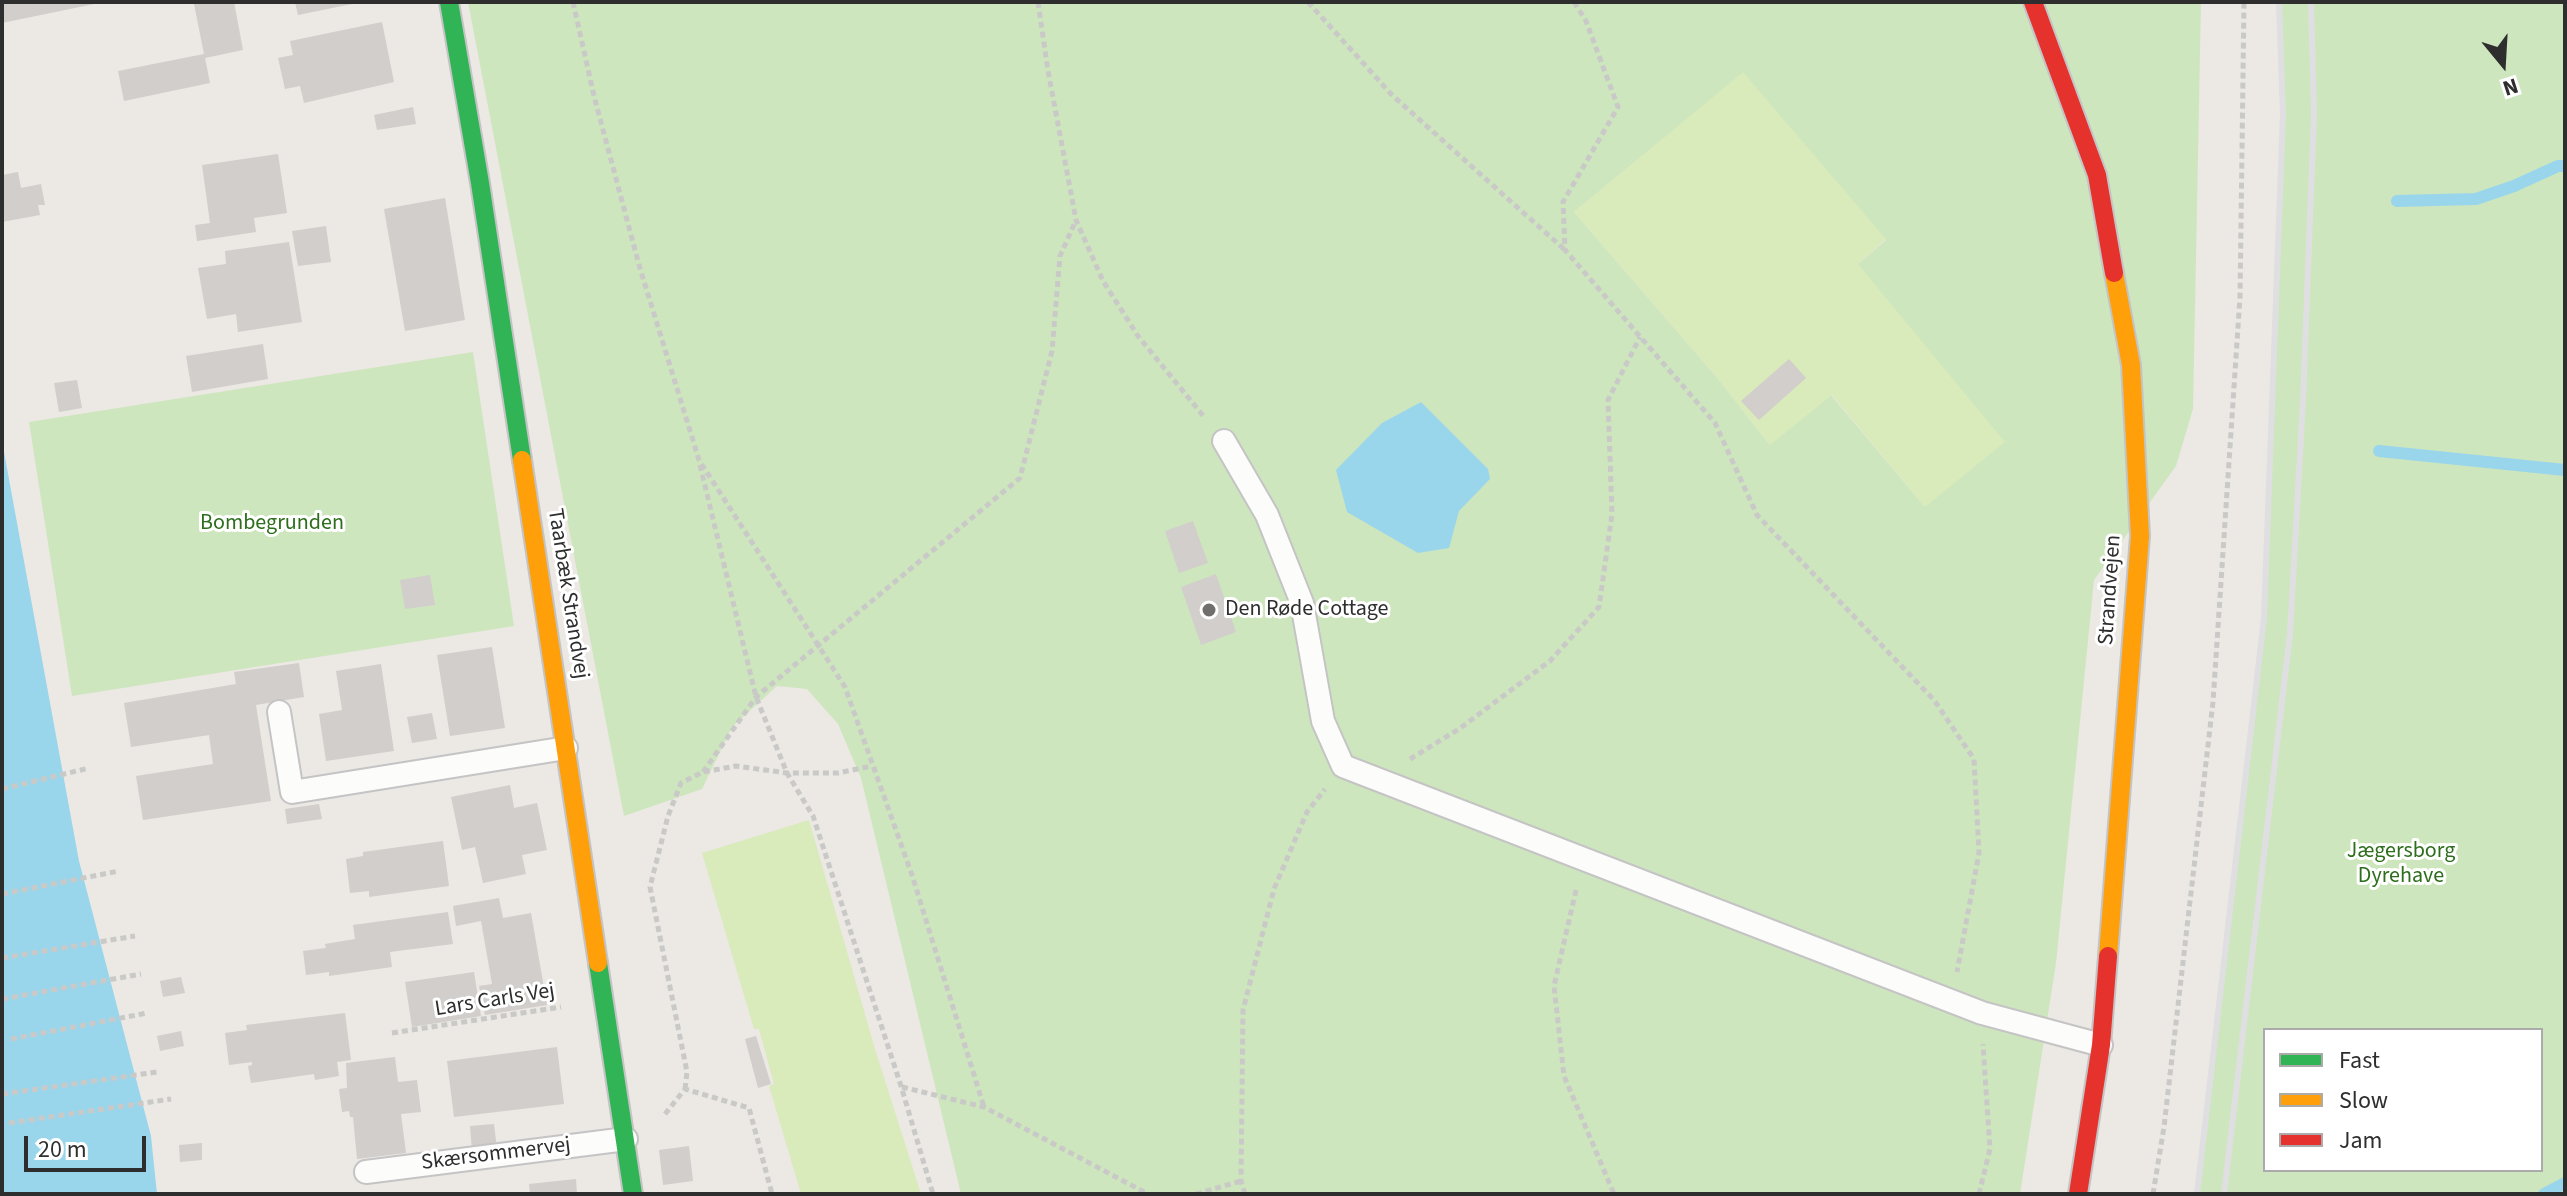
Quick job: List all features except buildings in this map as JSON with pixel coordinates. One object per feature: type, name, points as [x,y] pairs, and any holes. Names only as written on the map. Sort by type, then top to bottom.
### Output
[{"type":"street","name":"Taarbæk Strandvej","points":[[449,2],[480,183],[633,1194]]},
{"type":"street","name":"Strandvejen","points":[[2033,2],[2097,175],[2131,365],[2140,536],[2101,1045],[2078,1194]]},
{"type":"lane","points":[[1224,441],[1267,515],[1302,603],[1323,721],[1343,766],[1982,1013],[2101,1045]]},
{"type":"lane","points":[[279,712],[292,792],[566,748]]},
{"type":"lane","name":"Skærsommervej","points":[[366,1172],[626,1139]]},
{"type":"path","points":[[573,2],[594,96],[639,265],[699,460],[756,697],[787,773],[813,816],[933,1194]]},
{"type":"path","points":[[1038,2],[1076,220],[1103,281],[1138,336],[1224,441]]},
{"type":"path","points":[[1308,2],[1392,95],[1565,250],[1715,423],[1757,515],[1934,700],[1974,759],[1979,853],[1952,1001]]},
{"type":"path","points":[[1565,250],[1563,202],[1618,107],[1586,21],[1574,2]]},
{"type":"path","points":[[2153,1194],[2164,1127],[2213,702],[2240,297],[2244,2]]},
{"type":"path","points":[[703,772],[756,697],[1020,478],[1052,351],[1060,256],[1076,220]]},
{"type":"path","points":[[1380,780],[1459,729],[1550,661],[1599,607],[1612,514],[1608,400],[1640,337]]},
{"type":"path","points":[[699,460],[845,687],[912,875],[984,1107]]},
{"type":"path","points":[[656,1126],[685,1089],[687,1072],[650,887],[668,816],[681,783],[703,772],[736,766],[787,773],[838,773],[872,766]]},
{"type":"path","points":[[1245,1194],[1241,1181],[1243,1010],[1274,889],[1307,812],[1343,766]]},
{"type":"path","points":[[2,789],[89,768]]},
{"type":"path","points":[[1583,858],[1554,986],[1564,1076],[1614,1194]]},
{"type":"path","points":[[2,894],[119,871]]},
{"type":"path","points":[[2,958],[135,936]]},
{"type":"path","points":[[2,999],[141,974]]},
{"type":"path","name":"Lars Carls Vej","points":[[392,1033],[603,1000]]},
{"type":"path","points":[[11,1039],[147,1013]]},
{"type":"path","points":[[1979,1194],[1990,1149],[1982,1013]]},
{"type":"path","points":[[2,1094],[157,1072]]},
{"type":"path","points":[[901,1086],[984,1107],[1148,1194]]},
{"type":"path","points":[[685,1089],[749,1108],[772,1194]]},
{"type":"path","points":[[9,1123],[171,1099]]},
{"type":"path","points":[[1196,1194],[1241,1181]]},
{"type":"green space","points":[[468,2],[2201,2],[2193,409],[2176,466],[2094,580],[2056,963],[2020,1194],[961,1194],[861,778],[838,724],[807,689],[777,686],[732,727],[702,789],[624,816]],"holes":[[[1663,139],[1886,240],[1858,264],[1925,507],[1831,395],[1769,444],[1720,381],[1574,212]]]},
{"type":"green space","name":"Jægersborg Dyrehave","points":[[2279,2],[2565,2],[2565,1194],[2197,1194],[2264,618],[2283,114]]},
{"type":"green space","points":[[1743,72],[1886,239],[1858,264],[2005,442],[1925,507],[1832,395],[1770,445],[1720,381],[1574,212]]},
{"type":"green space","name":"Bombegrunden","points":[[473,352],[514,626],[72,696],[29,422]]},
{"type":"green space","points":[[809,820],[875,1049],[921,1194],[801,1194],[769,1086],[774,1084],[759,1029],[754,1029],[702,853]]},
{"type":"water","points":[[1421,402],[1488,469],[1490,479],[1459,511],[1449,548],[1418,553],[1347,512],[1336,470],[1382,423]]},
{"type":"water","points":[[2,441],[79,861],[151,1136],[157,1194],[2,1194]]},
{"type":"waterway","points":[[2397,201],[2476,199],[2558,166],[2565,166]]},
{"type":"waterway","points":[[2379,451],[2565,470]]},
{"type":"waterway","points":[[2544,1194],[2565,1183]]},
{"type":"railway","points":[[2197,1194],[2264,618],[2283,114],[2279,2]]},
{"type":"railway","points":[[2224,1194],[2290,634],[2314,114],[2311,2]]},
{"type":"traffic: fast","points":[[449,2],[522,460]]},
{"type":"traffic: fast","points":[[598,963],[633,1194]]},
{"type":"traffic: slow","points":[[2108,956],[2140,536],[2131,365],[2114,273]]},
{"type":"traffic: slow","points":[[522,460],[598,963]]},
{"type":"traffic: jam","points":[[2033,2],[2097,175],[2114,273]]},
{"type":"traffic: jam","points":[[2078,1194],[2101,1045],[2108,956]]},
{"type":"place","name":"Den Røde Cottage","points":[[1209,610]]}]
